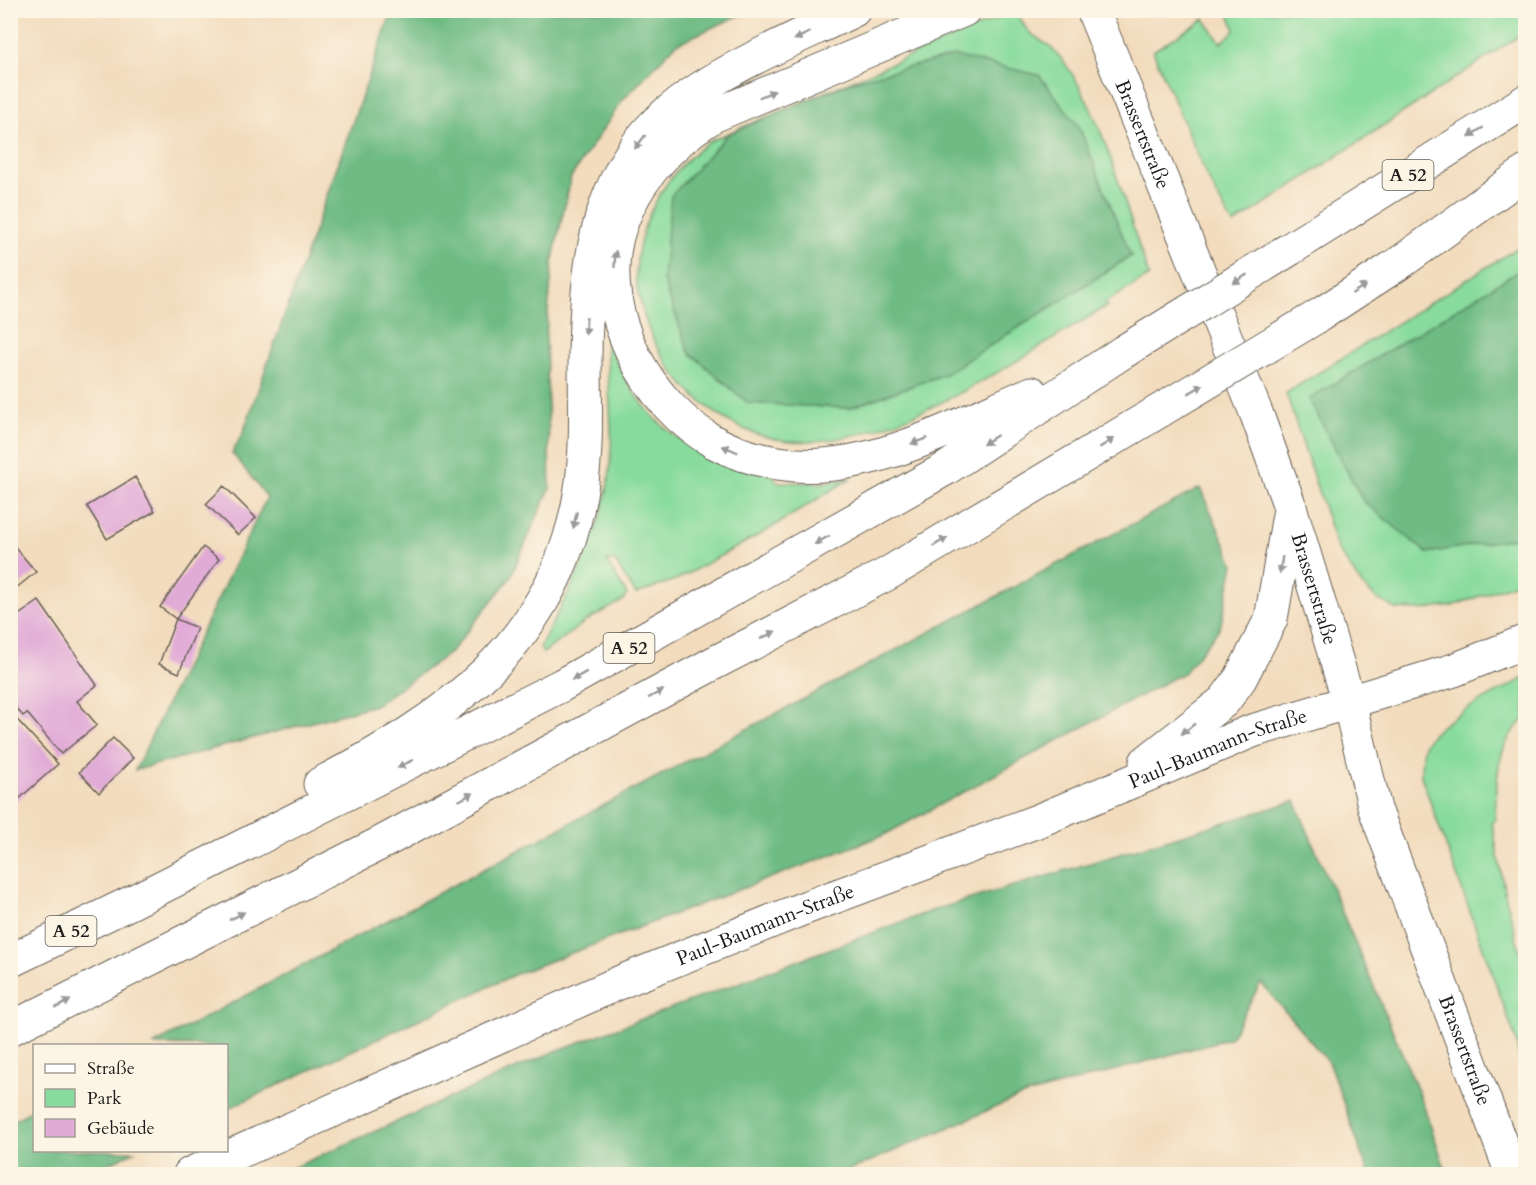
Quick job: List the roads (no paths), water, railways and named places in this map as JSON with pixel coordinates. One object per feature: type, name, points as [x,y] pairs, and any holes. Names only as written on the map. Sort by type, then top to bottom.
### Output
[{"type":"main road","points":[[132,902],[249,820],[406,735],[460,696],[505,654],[546,598],[572,537],[581,493],[585,449],[586,326],[590,264],[599,222],[637,144],[654,126],[702,88],[854,10]]},
{"type":"main road","points":[[964,10],[713,116],[672,146],[650,170],[632,198],[617,238],[614,277],[622,328],[644,375],[680,417],[713,441],[738,452],[767,461],[795,465],[824,466],[873,456],[918,442],[1115,356]]},
{"type":"main road","name":"Brassertstraße","points":[[1093,10],[1257,415],[1290,507],[1349,702],[1375,809],[1512,1174]]},
{"type":"main road","name":"A 52","points":[[10,961],[562,685],[947,468],[1115,356],[1526,101]]},
{"type":"main road","name":"A 52","points":[[10,1029],[381,843],[716,662],[887,574],[1318,316],[1401,262],[1526,172]]},
{"type":"main road","points":[[1401,262],[1526,198]]},
{"type":"main road","points":[[1110,790],[1224,701],[1240,679],[1271,619],[1290,507]]},
{"type":"main road","name":"Paul-Baumann-Straße","points":[[190,1174],[623,981],[802,909],[1040,820],[1252,731],[1454,670],[1526,641]]}]
